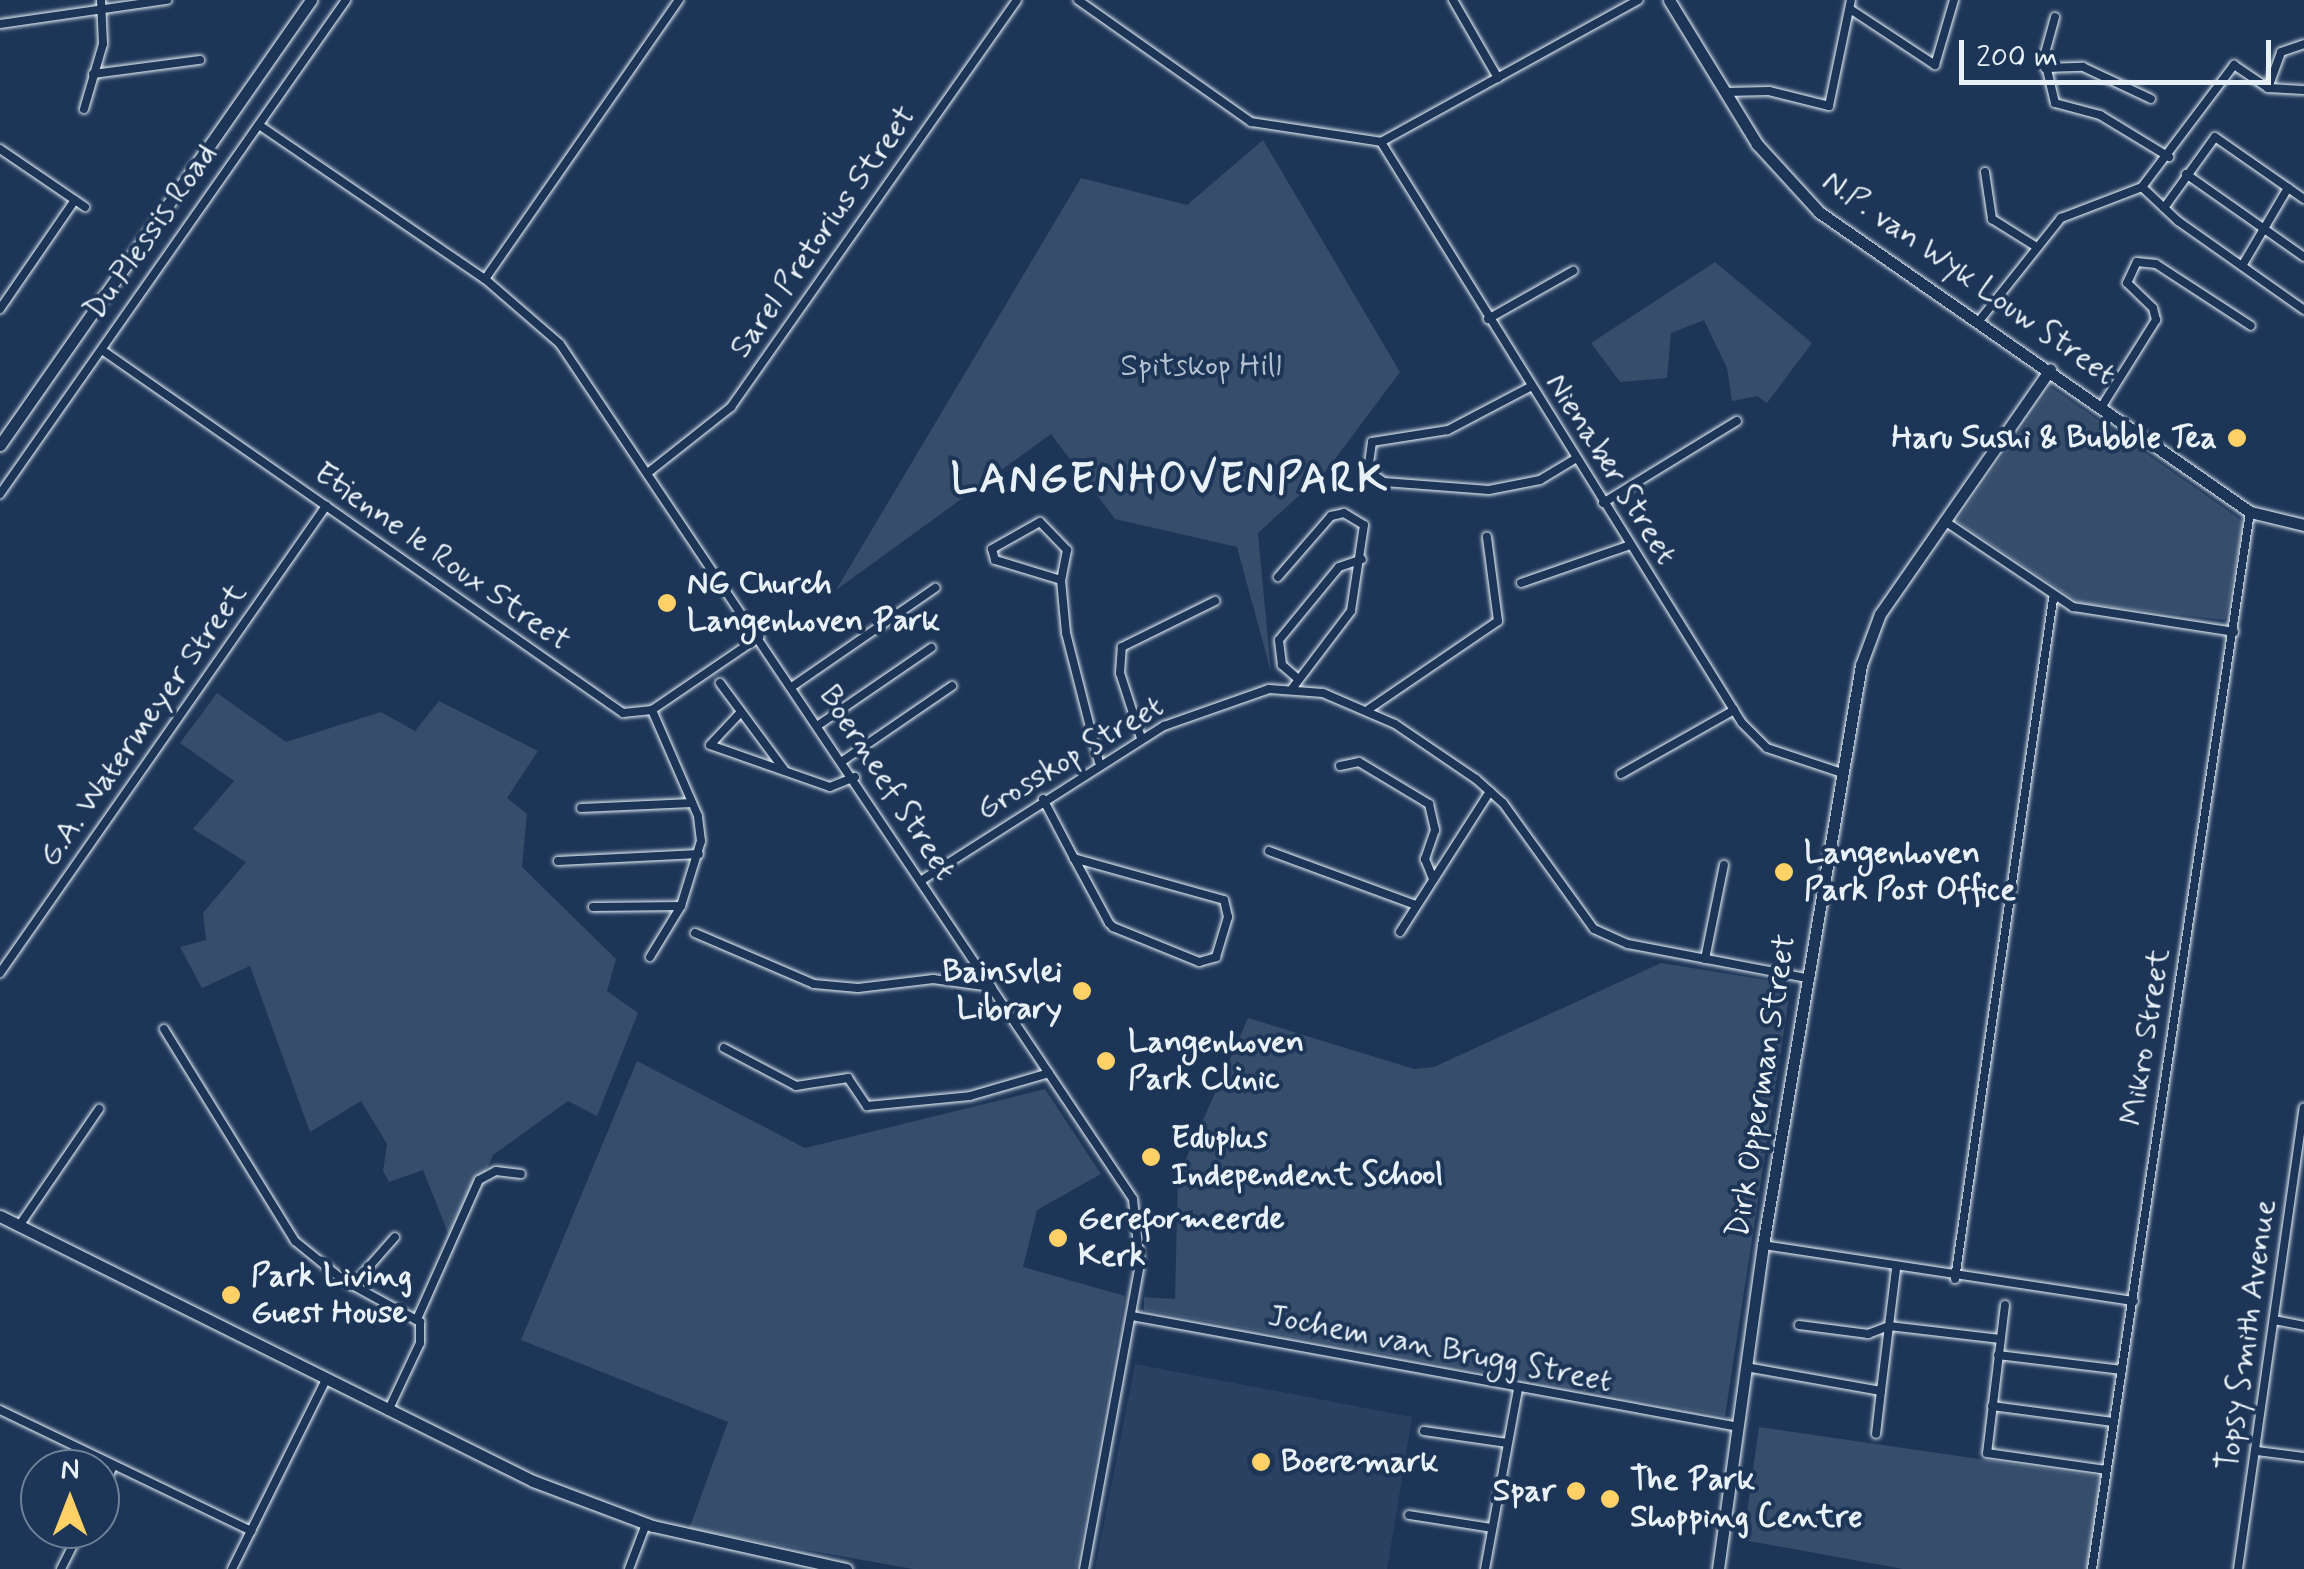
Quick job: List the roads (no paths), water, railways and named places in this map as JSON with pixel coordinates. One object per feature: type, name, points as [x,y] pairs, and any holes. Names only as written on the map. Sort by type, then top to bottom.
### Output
[{"type":"street","points":[[0,24],[101,5],[167,0]]},
{"type":"street","name":"Du Plessis Road","points":[[0,445],[312,0]]},
{"type":"street","name":"Du Plessis Road","points":[[0,494],[346,0]]},
{"type":"street","points":[[485,280],[678,0]]},
{"type":"street","name":"Sarel Pretorius Street","points":[[649,472],[731,406],[1016,0]]},
{"type":"street","points":[[1078,0],[1250,122],[1382,142],[1638,0]]},
{"type":"street","points":[[1453,0],[1498,78]]},
{"type":"street","name":"N.P. van Wyk Louw Street","points":[[1669,0],[1757,144],[1818,212],[2050,369],[2250,512],[2304,525]]},
{"type":"street","points":[[1726,92],[1756,89],[1829,106],[1850,5],[1935,65],[1954,0]]},
{"type":"street","points":[[84,109],[103,44],[101,5]]},
{"type":"street","points":[[2055,17],[2045,68],[2058,105],[2091,112],[2169,156]]},
{"type":"street","points":[[2268,88],[2281,52],[2304,44]]},
{"type":"street","points":[[94,74],[200,60]]},
{"type":"street","points":[[1979,321],[2061,218],[2142,187],[2234,66],[2268,88],[2304,90]]},
{"type":"street","points":[[2045,68],[2083,67],[2151,100]]},
{"type":"street","name":"Boerneef Street","points":[[259,126],[485,280],[560,344],[820,724],[1138,1210],[1142,1236],[1132,1316],[1084,1569]]},
{"type":"street","points":[[2164,208],[2214,137],[2304,199]]},
{"type":"street","name":"Nienaber Street","points":[[1382,142],[1530,387],[1734,710],[1767,748],[1842,773]]},
{"type":"street","points":[[0,150],[84,207]]},
{"type":"street","points":[[1985,172],[1992,220],[2035,246]]},
{"type":"street","points":[[2186,174],[2304,257]]},
{"type":"street","points":[[2142,187],[2164,208],[2304,310]]},
{"type":"street","points":[[2242,266],[2288,188]]},
{"type":"street","points":[[0,309],[76,200]]},
{"type":"street","points":[[2102,406],[2156,320],[2153,308],[2126,283],[2137,262],[2156,264],[2250,326]]},
{"type":"street","points":[[1488,319],[1574,271]]},
{"type":"street","name":"Etienne le Roux Street","points":[[102,350],[603,700],[623,712],[652,710]]},
{"type":"street","name":"Dirk Opperman Street","points":[[1718,1569],[1763,1245],[1842,773],[1870,636],[2050,369]]},
{"type":"street","points":[[1530,387],[1448,430],[1372,442],[1368,471],[1384,482],[1490,490],[1540,480],[1576,459]]},
{"type":"street","points":[[1603,502],[1737,421]]},
{"type":"street","name":"G.A. Watermeyer Street","points":[[0,973],[326,506]]},
{"type":"street","name":"Mikro Street","points":[[2092,1569],[2250,512]]},
{"type":"street","points":[[1278,577],[1337,513],[1364,526],[1362,560],[1351,611],[1290,690]]},
{"type":"street","points":[[1946,522],[2053,599],[2107,616],[2234,632]]},
{"type":"street","points":[[1061,580],[995,560],[992,549],[1042,523],[1067,550],[1061,580],[1066,633],[1099,762]]},
{"type":"street","points":[[1369,710],[1498,622],[1487,537]]},
{"type":"street","points":[[1521,582],[1630,545]]},
{"type":"street","points":[[1297,678],[1282,665],[1279,640],[1339,567],[1362,560]]},
{"type":"street","points":[[793,686],[935,588]]},
{"type":"street","points":[[1954,1279],[2053,599]]},
{"type":"street","points":[[1141,738],[1120,673],[1122,647],[1216,602]]},
{"type":"street","points":[[650,956],[681,906],[699,854],[692,802],[652,710],[759,637]]},
{"type":"street","points":[[820,724],[931,648]]},
{"type":"street","points":[[720,683],[785,771]]},
{"type":"street","points":[[844,760],[952,686]]},
{"type":"street","name":"Grosskop Street","points":[[922,880],[1141,738],[1248,694],[1290,690],[1340,696],[1369,710],[1490,791],[1594,928],[1628,944],[1807,978]]},
{"type":"street","points":[[1620,774],[1734,710]]},
{"type":"street","points":[[742,712],[710,745],[830,787],[855,777]]},
{"type":"street","points":[[1340,766],[1359,762],[1428,804],[1434,830],[1425,860],[1433,879]]},
{"type":"street","points":[[1400,932],[1490,791]]},
{"type":"street","points":[[1043,799],[1074,858],[1113,927],[1198,962],[1216,957],[1228,917],[1224,900],[1074,858]]},
{"type":"street","points":[[581,808],[692,802]]},
{"type":"street","points":[[1270,851],[1416,905]]},
{"type":"street","points":[[558,861],[699,854]]},
{"type":"street","points":[[1705,959],[1724,865]]},
{"type":"street","points":[[593,907],[681,906]]},
{"type":"street","points":[[695,933],[814,984],[858,988],[932,979],[991,987]]},
{"type":"street","points":[[164,1029],[277,1219],[352,1286],[417,1319]]},
{"type":"street","points":[[724,1048],[796,1086],[848,1078],[863,1104],[873,1106],[970,1096],[1049,1073]]},
{"type":"street","name":"Topsy Smith Avenue","points":[[2238,1569],[2304,1108]]},
{"type":"street","points":[[19,1226],[99,1110]]},
{"type":"street","points":[[388,1411],[420,1343],[417,1319],[478,1180],[501,1171],[521,1174]]},
{"type":"street","points":[[2292,1196],[2304,1198]]},
{"type":"street","points":[[0,1216],[501,1467],[646,1524],[846,1569]]},
{"type":"street","points":[[352,1286],[396,1236]]},
{"type":"street","points":[[1763,1245],[1954,1279],[2134,1301]]},
{"type":"street","points":[[1876,1434],[1896,1269]]},
{"type":"street","points":[[2005,1305],[1989,1454],[2106,1470]]},
{"type":"street","name":"Jochem van Brugg Street","points":[[1132,1316],[1518,1390],[1739,1427]]},
{"type":"street","points":[[2274,1320],[2304,1326]]},
{"type":"street","points":[[1800,1325],[1868,1334],[1889,1326],[2000,1339]]},
{"type":"street","points":[[1998,1355],[2122,1370]]},
{"type":"street","points":[[1746,1367],[1881,1391]]},
{"type":"street","points":[[232,1569],[326,1380]]},
{"type":"street","points":[[1485,1569],[1518,1390]]},
{"type":"street","points":[[1992,1406],[2113,1422]]},
{"type":"street","points":[[0,1410],[77,1449]]},
{"type":"street","points":[[1424,1431],[1507,1443]]},
{"type":"street","points":[[2257,1451],[2304,1458]]},
{"type":"street","points":[[120,1470],[251,1531]]},
{"type":"street","points":[[1409,1515],[1492,1528]]},
{"type":"street","points":[[629,1569],[646,1524]]},
{"type":"place","name":"Haru Sushi & Bubble Tea","points":[[2237,438]]},
{"type":"place","name":"NG Church Langenhoven Park","points":[[667,603]]},
{"type":"place","name":"Langenhoven Park Post Office","points":[[1784,872]]},
{"type":"place","name":"Bainsvlei Library","points":[[1082,991]]},
{"type":"place","name":"Langenhoven Park Clinic","points":[[1106,1061]]},
{"type":"place","name":"Eduplus Independent School","points":[[1151,1157]]},
{"type":"place","name":"Gereformeerde Kerk","points":[[1058,1238]]},
{"type":"place","name":"Park Living Guest House","points":[[231,1295]]},
{"type":"place","name":"Boeremark","points":[[1261,1462]]},
{"type":"place","name":"Spar","points":[[1576,1491]]},
{"type":"place","name":"The Park Shopping Centre","points":[[1610,1499]]},
{"type":"district","name":"LANGENHOVENPARK","points":[[1170,481]]},
{"type":"park label","name":"Spitskop Hill","points":[[1201,366]]}]
